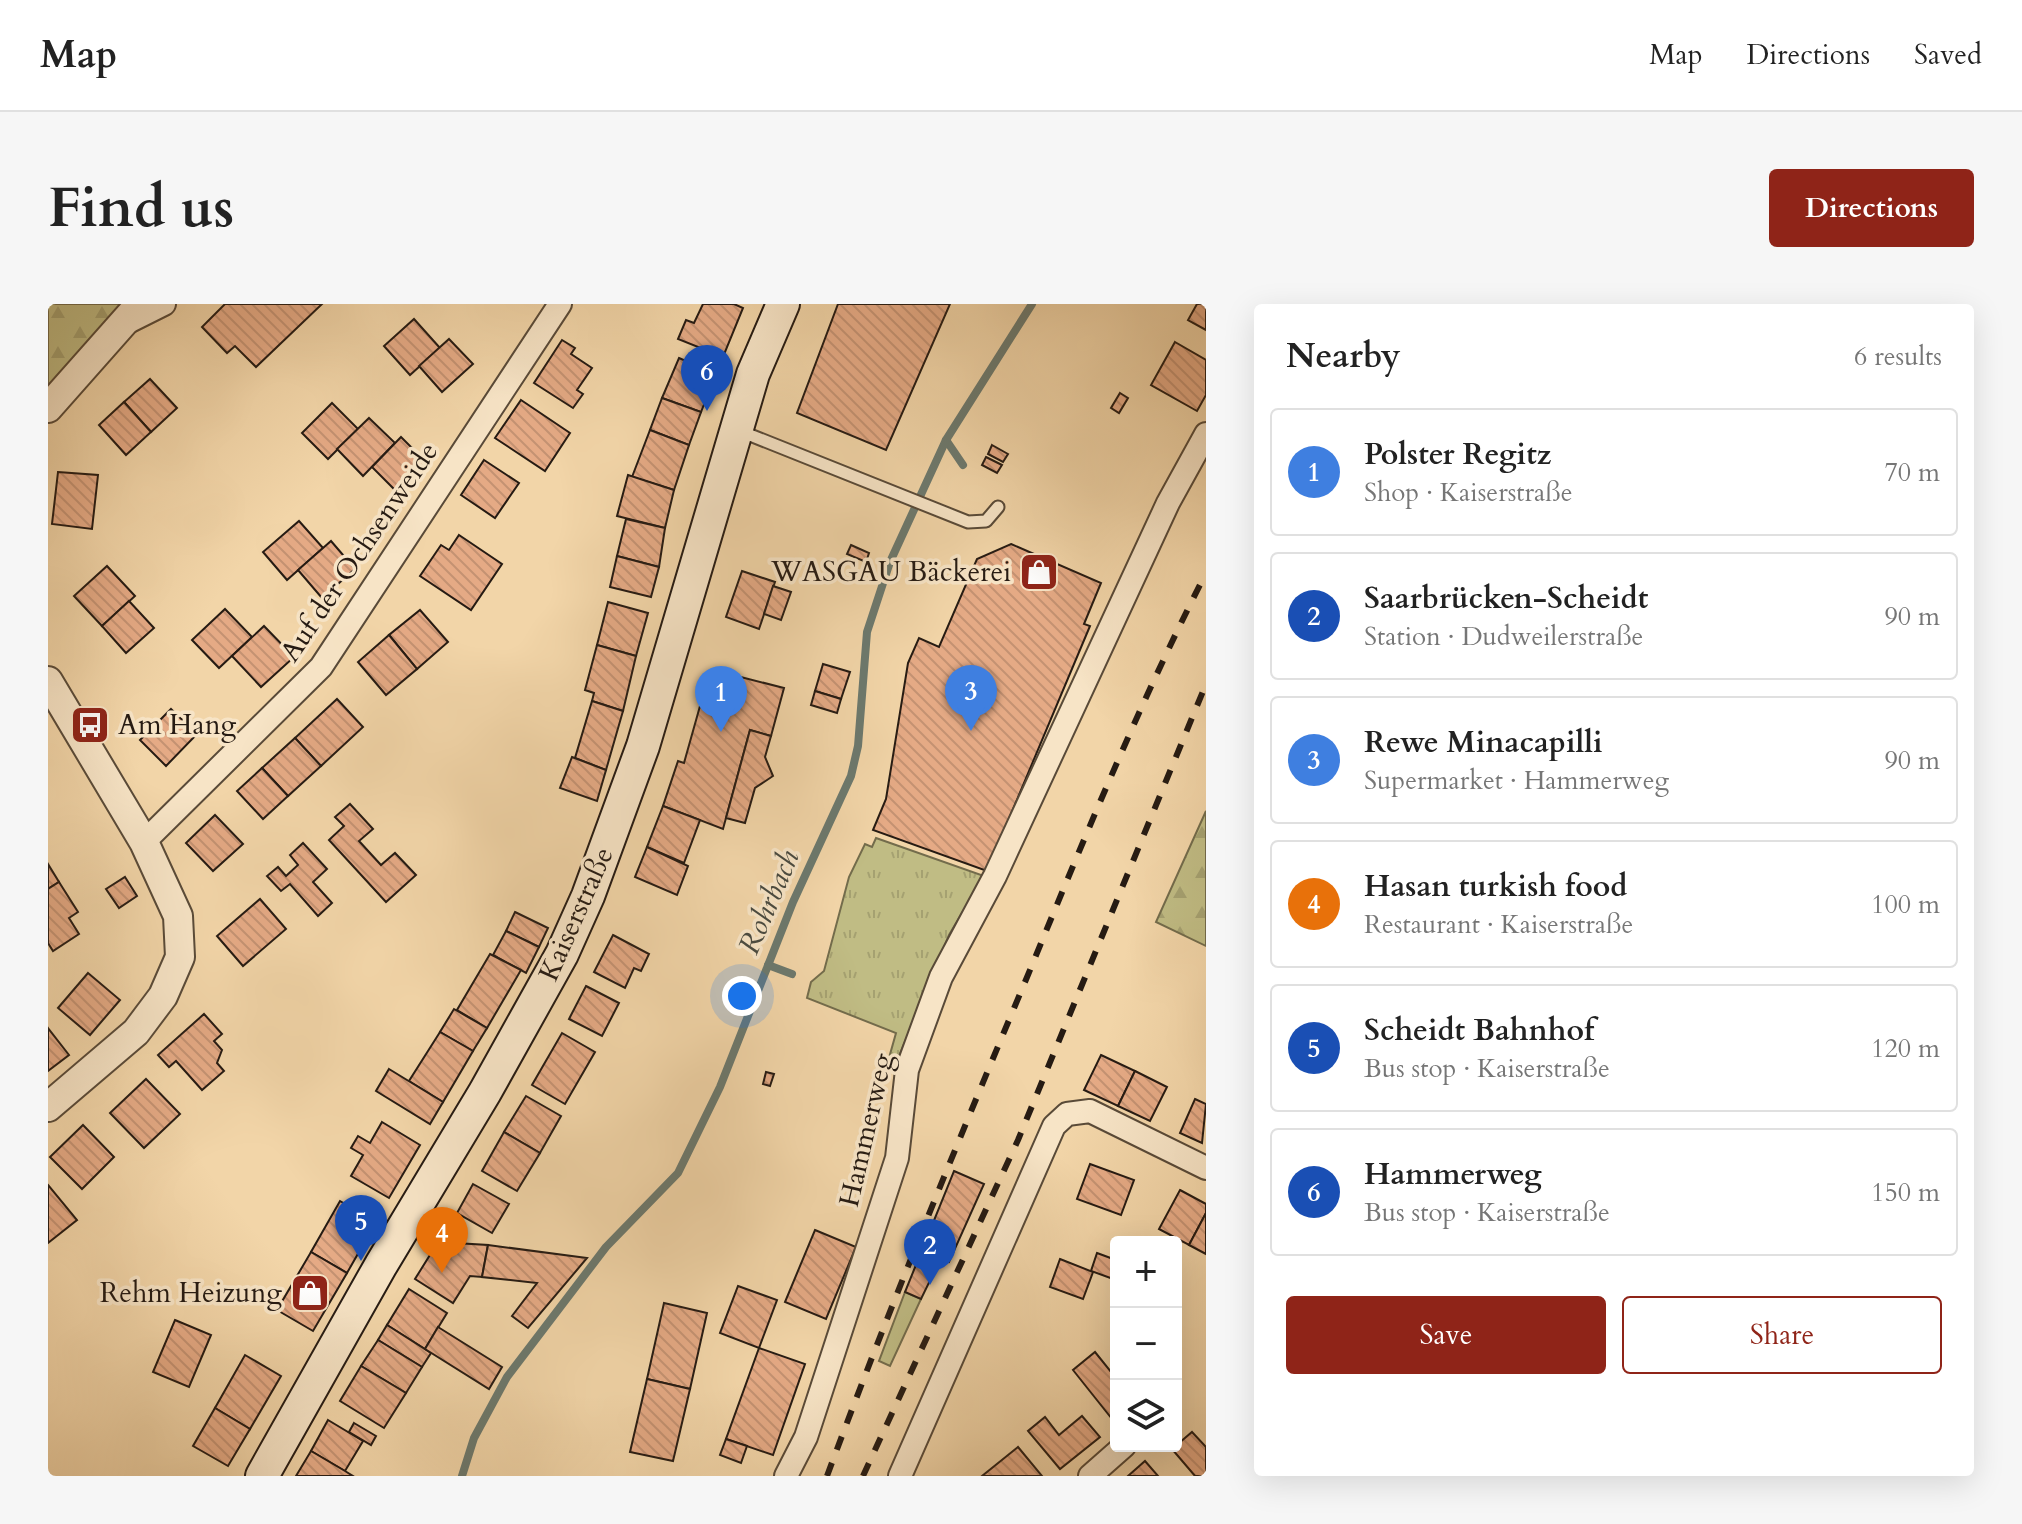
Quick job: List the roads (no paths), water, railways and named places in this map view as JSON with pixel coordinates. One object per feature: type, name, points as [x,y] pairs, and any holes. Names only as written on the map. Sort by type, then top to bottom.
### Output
[{"type":"main road","name":"Kaiserstraße","points":[[262,1476],[562,954],[610,841],[643,746],[753,374],[783,304]]},
{"type":"street","points":[[48,408],[140,304]]},
{"type":"street","points":[[117,328],[164,304]]},
{"type":"street","name":"Auf der Ochsenweide","points":[[144,842],[321,667],[560,304]]},
{"type":"street","name":"Hammerweg","points":[[786,1476],[806,1437],[897,1158],[907,1070],[941,977],[995,876],[1168,503],[1206,434]]},
{"type":"street","points":[[48,681],[144,842],[178,916],[180,957],[163,996],[136,1032],[48,1107]]},
{"type":"street","points":[[900,1476],[1054,1126],[1067,1114],[1090,1111],[1206,1168]]},
{"type":"street","points":[[1090,1476],[1117,1452]]},
{"type":"lane","points":[[736,429],[968,522],[986,521],[998,507]]},
{"type":"waterway","name":"Rohrbach","points":[[462,1476],[474,1438],[507,1377],[606,1247],[678,1173],[720,1087],[793,902],[851,776],[858,746],[867,632],[890,562],[946,440],[1032,304]]},
{"type":"waterway","points":[[946,440],[963,465]]},
{"type":"waterway","points":[[768,965],[792,974]]},
{"type":"railway","points":[[827,1476],[923,1228],[1089,827],[1206,573]]},
{"type":"railway","points":[[863,1476],[1018,1140],[1206,684]]},
{"type":"place","name":"Hammerweg","points":[[707,411]]},
{"type":"place","name":"WASGAU Bäckerei","points":[[1039,572]]},
{"type":"place","name":"Am Hang","points":[[90,725]]},
{"type":"place","name":"Rewe Minacapilli","points":[[971,731]]},
{"type":"place","name":"Polster Regitz","points":[[721,732]]},
{"type":"place","name":"Scheidt Bahnhof","points":[[361,1261]]},
{"type":"place","name":"Hasan turkish food","points":[[442,1273]]},
{"type":"place","name":"Saarbrücken-Scheidt","points":[[930,1285]]},
{"type":"place","name":"Rehm Heizung","points":[[310,1293]]}]
